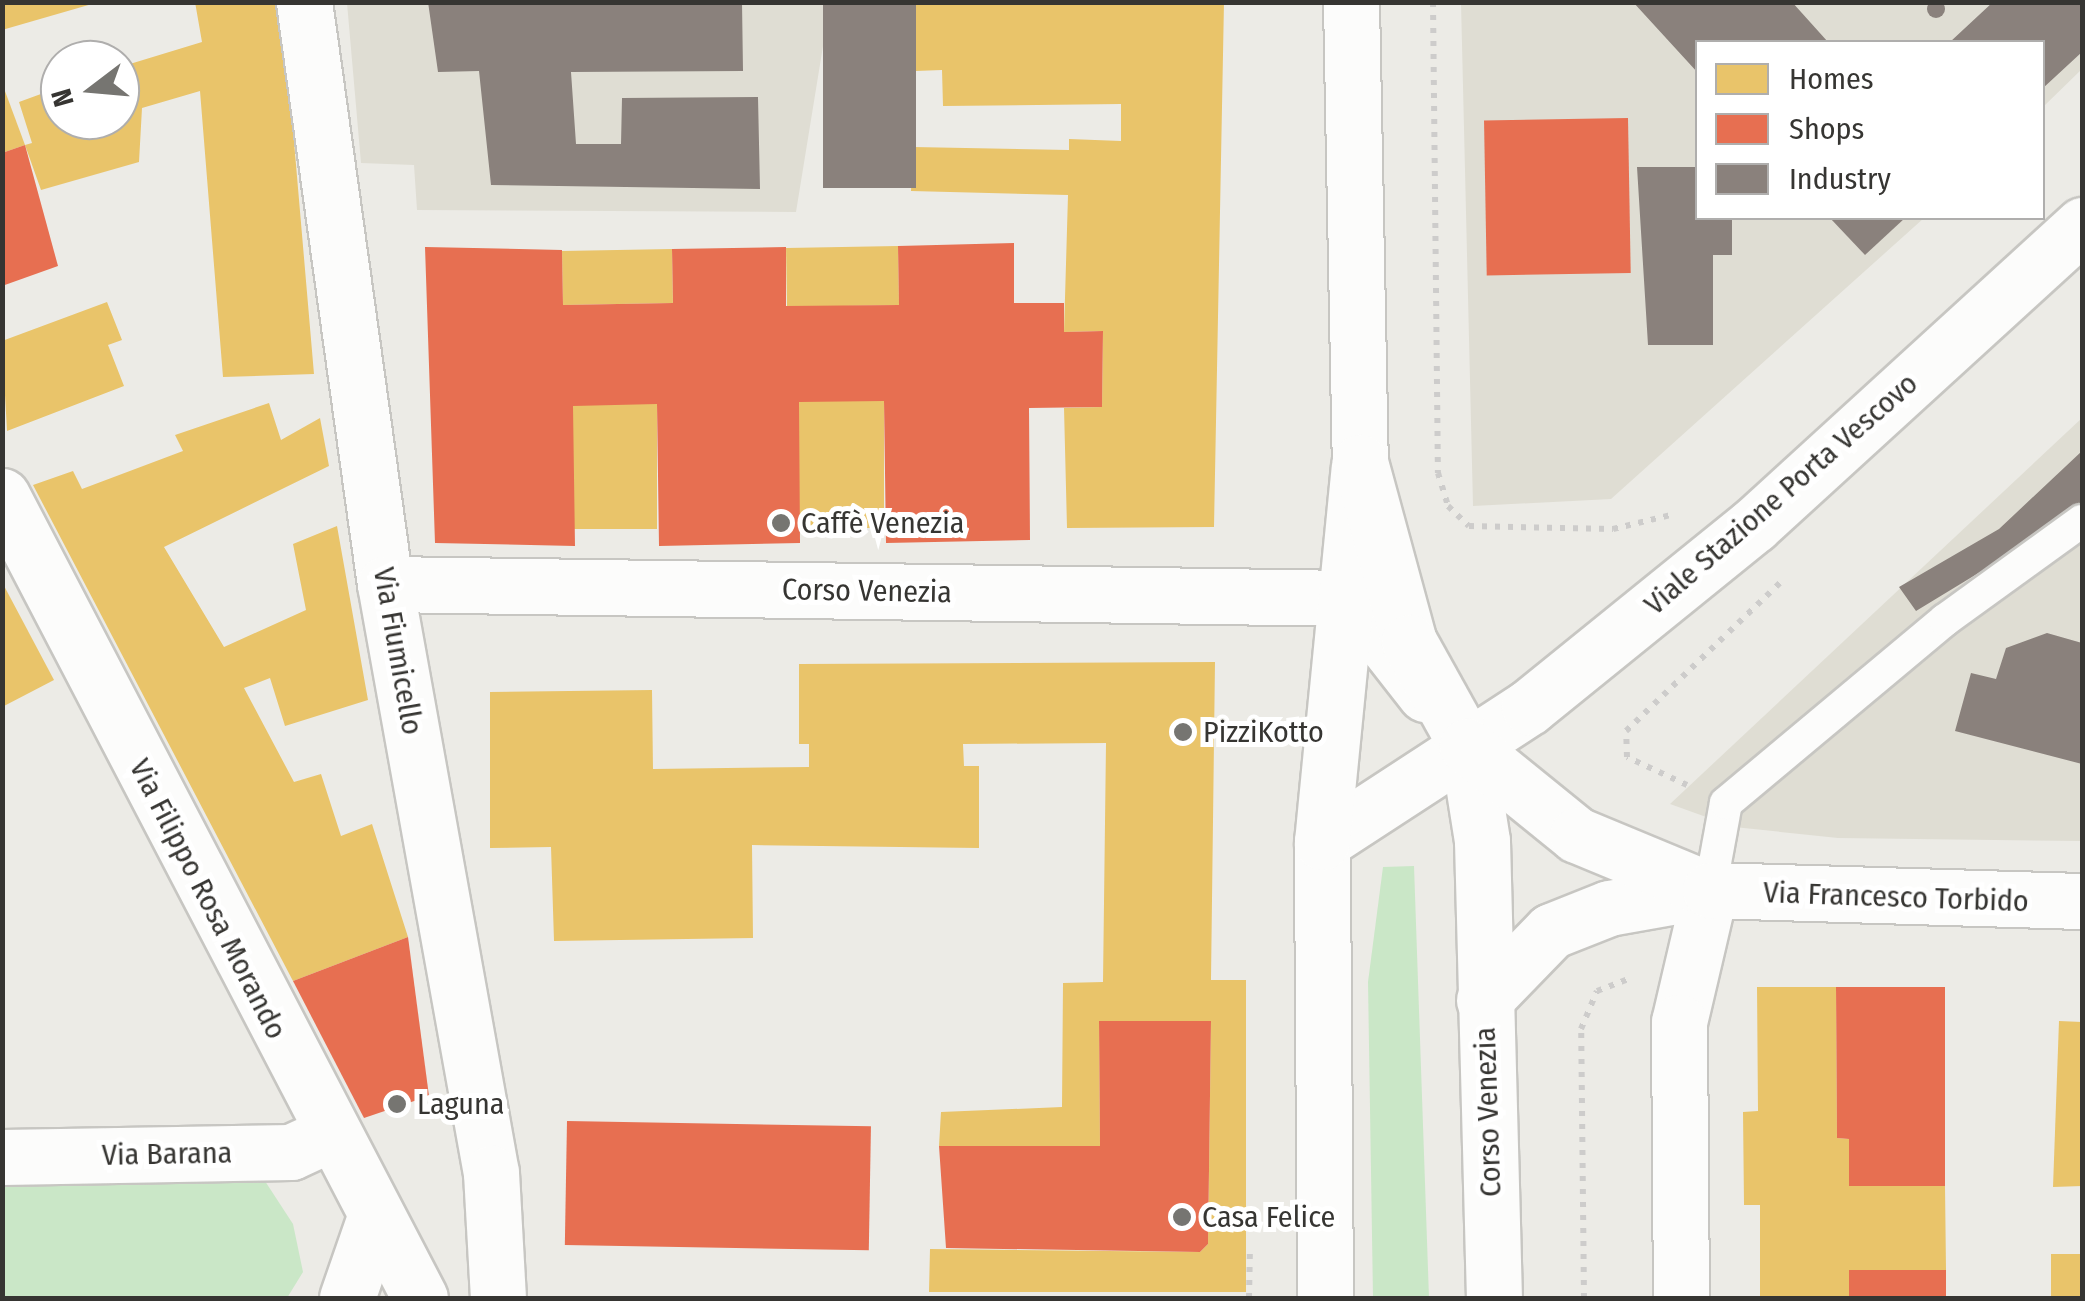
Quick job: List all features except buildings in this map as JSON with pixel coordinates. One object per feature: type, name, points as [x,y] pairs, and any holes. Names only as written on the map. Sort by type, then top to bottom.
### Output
[{"type":"street","name":"Via Fiumicello","points":[[304,2],[385,584],[491,1173],[498,1298]]},
{"type":"street","name":"Corso Venezia","points":[[1325,1298],[1322,842],[1350,598],[1360,462],[1350,2]]},
{"type":"street","name":"Viale Stazione Porta Vescovo","points":[[1467,746],[1754,525],[2082,225]]},
{"type":"street","name":"Corso Venezia","points":[[1360,462],[1409,642],[1467,746],[1482,841],[1494,1298]]},
{"type":"street","name":"Via Filippo Rosa Morando","points":[[2,496],[328,1135],[420,1298]]},
{"type":"street","name":"Corso Venezia","points":[[385,584],[1350,598]]},
{"type":"street","name":"Corso Venezia","points":[[1350,598],[1467,746]]},
{"type":"street","points":[[1322,842],[1467,746]]},
{"type":"street","name":"Via Francesco Torbido","points":[[1467,746],[1577,835],[1710,890]]},
{"type":"street","points":[[1681,1298],[1680,1022],[1684,974],[1710,890]]},
{"type":"street","name":"Via Francesco Torbido","points":[[1484,1000],[1551,931],[1609,908],[1710,890],[2082,901]]},
{"type":"street","name":"Via Barana","points":[[2,1157],[291,1152],[328,1135]]},
{"type":"street","points":[[347,1298],[375,1217]]},
{"type":"lane","points":[[1710,890],[1726,803],[1946,620],[2082,521]]},
{"type":"path","points":[[1433,2],[1438,473],[1448,506],[1469,526],[1613,529],[1690,510]]},
{"type":"path","points":[[1249,1298],[1250,1246]]},
{"type":"shaded area","points":[[347,3],[830,3],[796,212],[417,210],[414,165],[361,163]]},
{"type":"shaded area","points":[[1461,3],[2082,3],[2082,69],[2045,105],[2045,40],[1695,40],[1695,220],[1922,220],[1611,499],[1473,506]]},
{"type":"shaded area","points":[[2082,418],[2082,841],[1838,838],[1734,827],[1670,804]]},
{"type":"green space","points":[[1414,866],[1429,1298],[1373,1298],[1368,982],[1383,867]]},
{"type":"green space","points":[[263,1178],[293,1224],[303,1272],[287,1298],[3,1298],[2,1182]]},
{"type":"place","name":"Caffè Venezia","points":[[781,523]]},
{"type":"place","name":"PizziKotto","points":[[1183,732]]},
{"type":"place","name":"Laguna","points":[[397,1104]]},
{"type":"place","name":"Casa Felice","points":[[1182,1217]]}]
